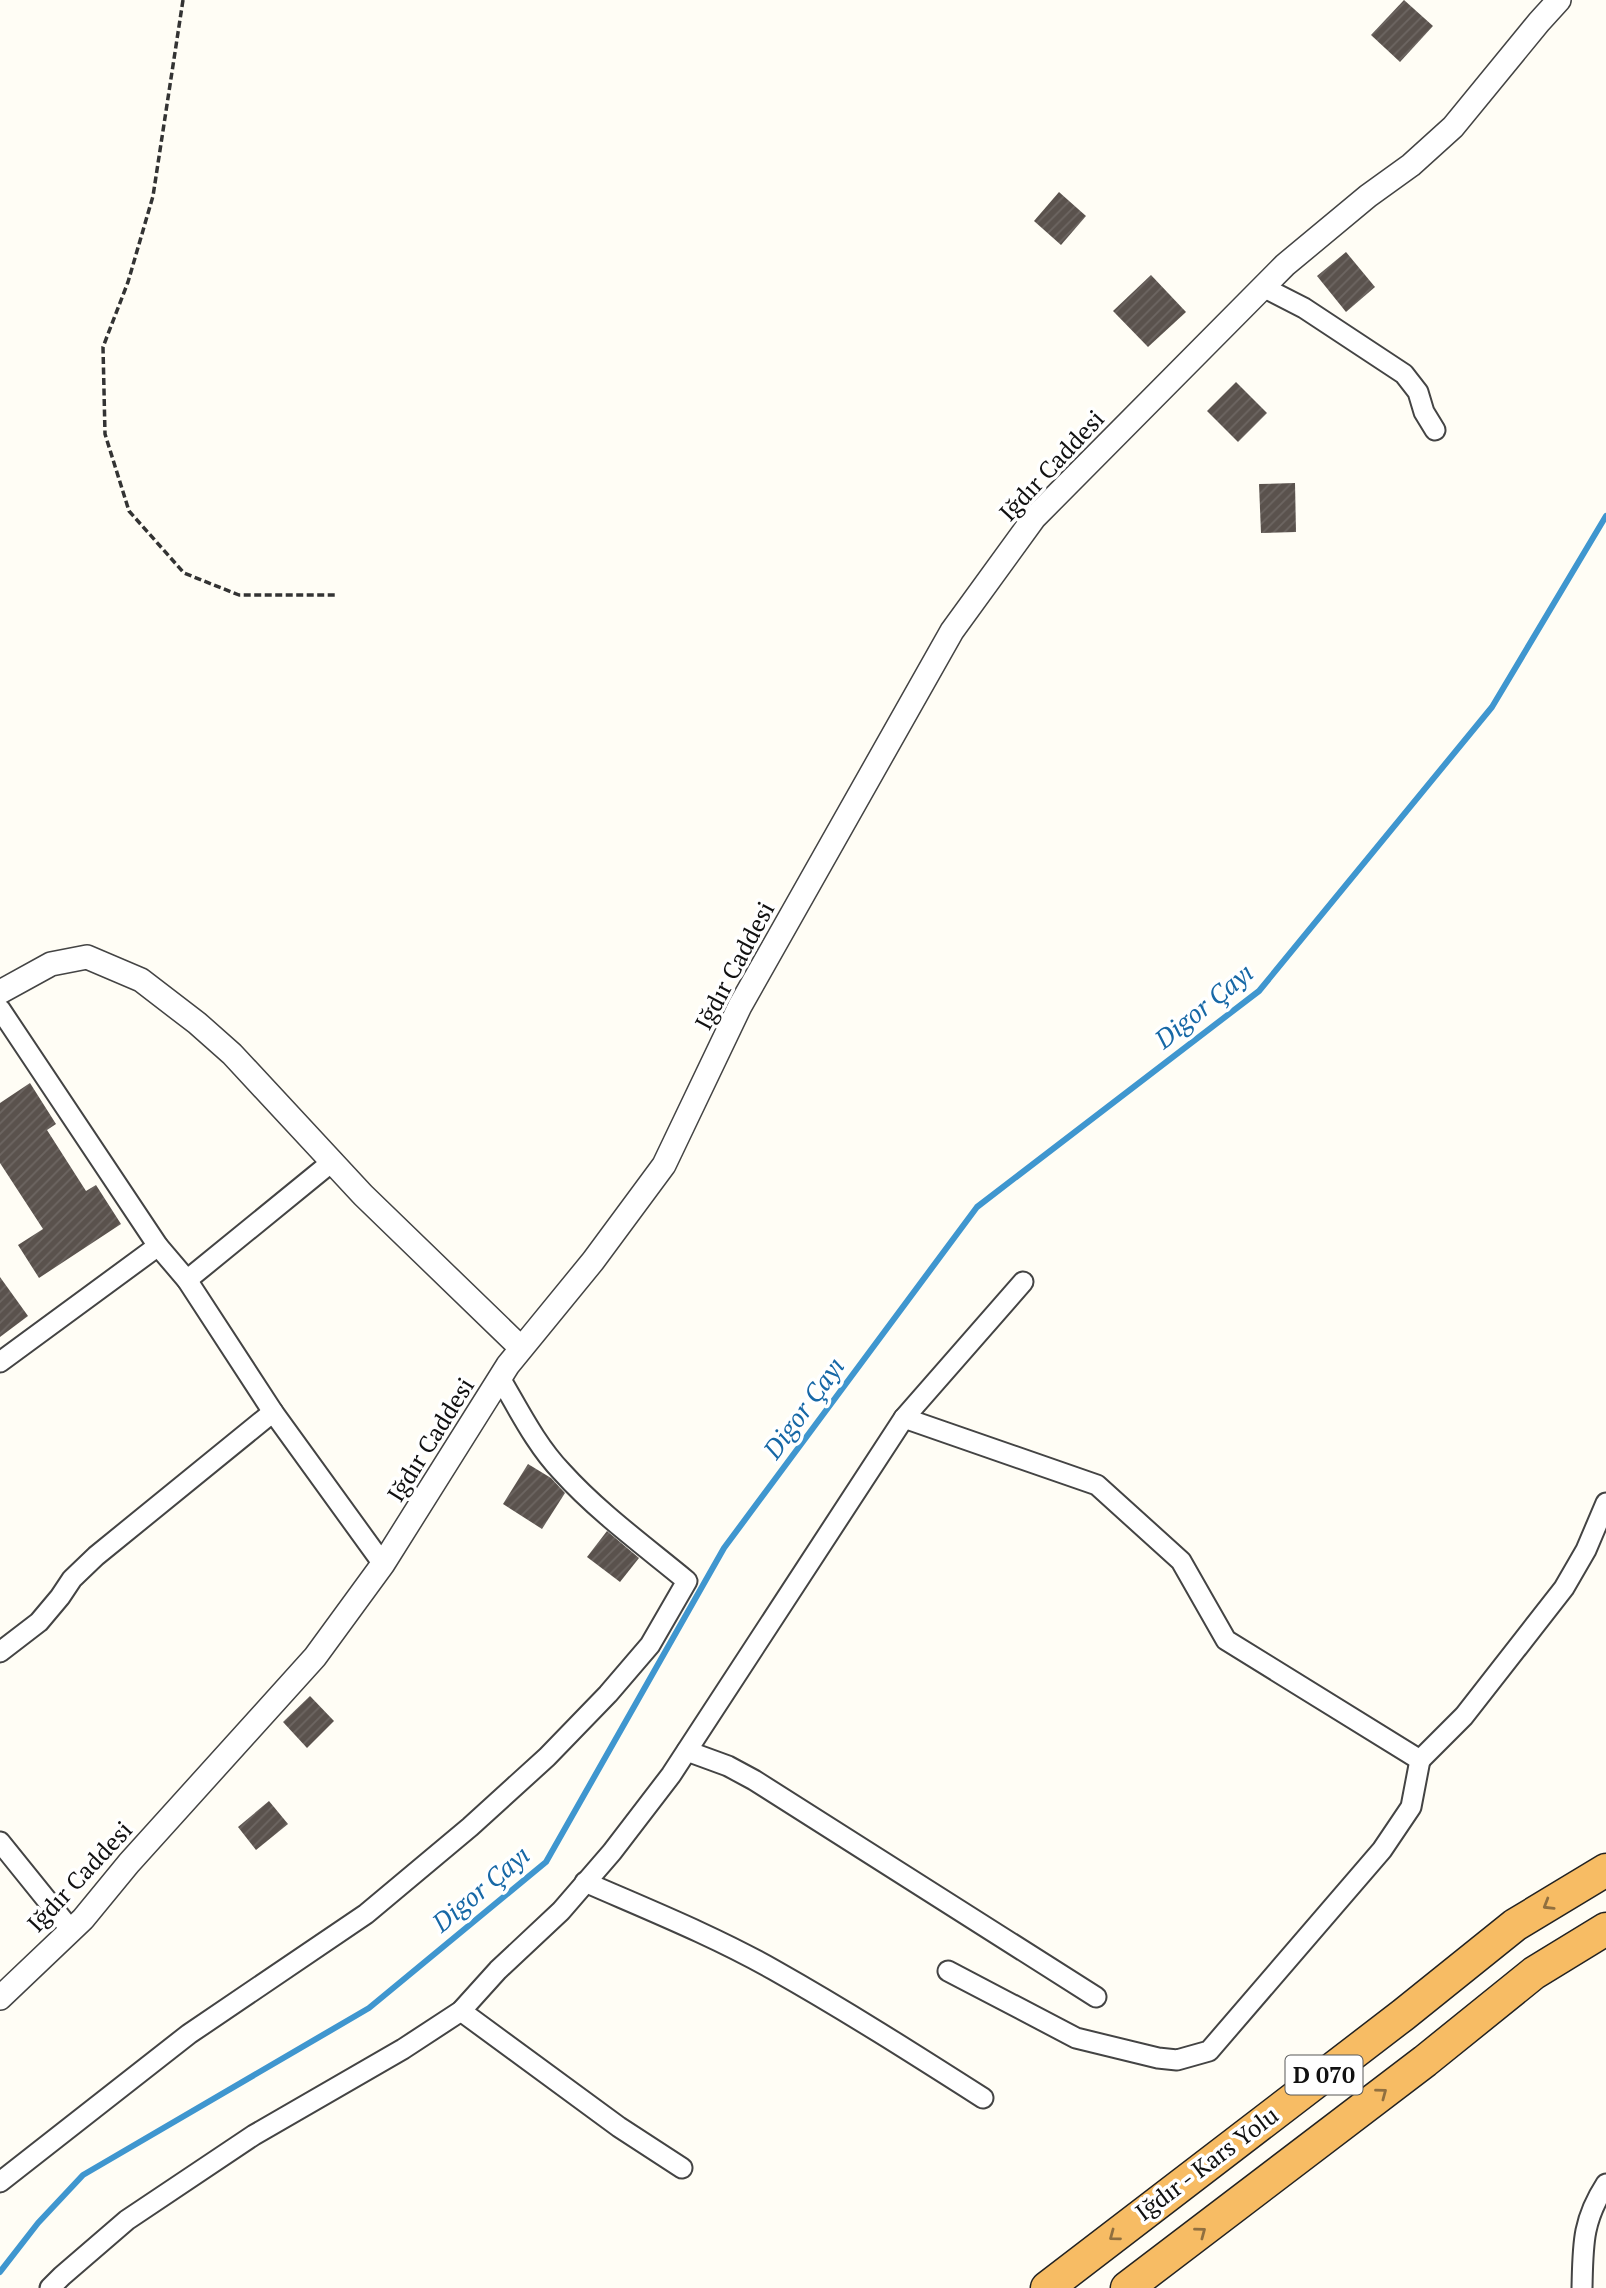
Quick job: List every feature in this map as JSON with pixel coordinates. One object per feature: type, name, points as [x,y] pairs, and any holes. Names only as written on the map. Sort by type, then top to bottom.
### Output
[{"type":"highway","name":"Iğdır - Kars Yolu","points":[[1047,2288],[1403,2015],[1516,1924],[1606,1870]]},
{"type":"highway","name":"Iğdır - Kars Yolu","points":[[1127,2288],[1425,2061],[1534,1973],[1606,1929]]},
{"type":"street","name":"Iğdır Caddesi","points":[[0,1998],[83,1919],[129,1863],[315,1657],[383,1564],[521,1348],[593,1261],[664,1165],[740,1006],[953,631],[1034,518],[1263,286],[1317,237],[1411,164],[1453,127],[1559,0]]},
{"type":"street","points":[[1263,286],[1304,308],[1404,374],[1418,392],[1424,412],[1435,430]]},
{"type":"street","points":[[0,992],[51,964],[87,957],[141,980],[232,1054],[363,1195],[521,1348]]},
{"type":"street","points":[[0,1009],[158,1246],[187,1280],[273,1412],[383,1564]]},
{"type":"street","points":[[187,1280],[332,1161]]},
{"type":"street","points":[[0,1362],[158,1246]]},
{"type":"street","points":[[50,2288],[137,2213],[254,2135],[403,2049],[461,2011],[498,1970],[561,1911],[612,1852],[687,1751],[904,1418],[1023,1282]]},
{"type":"street","points":[[0,2182],[189,2034],[376,1905],[470,1827],[547,1758],[650,1645],[687,1581],[560,1471],[532,1432],[500,1378]]},
{"type":"street","points":[[0,1652],[39,1622],[72,1579],[96,1556],[273,1412]]},
{"type":"street","points":[[904,1418],[1097,1485],[1181,1561],[1226,1640],[1420,1760]]},
{"type":"street","points":[[947,1972],[1076,2038],[1177,2060],[1209,2052],[1381,1850],[1412,1807],[1420,1760],[1464,1716],[1564,1588],[1586,1550],[1606,1503]]},
{"type":"street","points":[[687,1751],[728,1766],[754,1780],[1096,1997]]},
{"type":"street","points":[[0,1842],[71,1930]]},
{"type":"street","points":[[585,1882],[694,1930],[772,1969],[984,2098]]},
{"type":"street","points":[[461,2011],[619,2127],[682,2168]]},
{"type":"street","points":[[1582,2288],[1584,2240],[1592,2205],[1606,2183]]},
{"type":"path","points":[[183,0],[153,196],[128,282],[103,347],[105,434],[129,511],[184,573],[239,595],[335,595]]},
{"type":"building","points":[[1404,0],[1433,26],[1400,62],[1371,35]]},
{"type":"building","points":[[1059,192],[1086,216],[1061,245],[1034,221]]},
{"type":"building","points":[[1346,252],[1375,287],[1346,312],[1317,276]]},
{"type":"building","points":[[1151,275],[1186,312],[1148,347],[1113,311]]},
{"type":"building","points":[[1236,382],[1267,413],[1238,442],[1207,411]]},
{"type":"building","points":[[1295,483],[1296,532],[1261,533],[1259,484]]},
{"type":"building","points":[[30,1083],[56,1124],[47,1130],[86,1191],[96,1185],[121,1224],[39,1278],[18,1245],[43,1229],[0,1163],[0,1103]]},
{"type":"building","points":[[0,1277],[28,1316],[0,1337]]},
{"type":"building","points":[[528,1464],[551,1478],[565,1493],[542,1529],[503,1504]]},
{"type":"building","points":[[607,1531],[639,1558],[620,1582],[587,1557]]},
{"type":"building","points":[[310,1696],[334,1721],[307,1748],[283,1722]]},
{"type":"building","points":[[269,1801],[288,1824],[256,1850],[238,1827]]},
{"type":"waterway","name":"Digor Çayı","points":[[0,2272],[38,2223],[83,2175],[369,2008],[546,1862],[724,1548],[977,1207],[1259,991],[1492,707],[1606,516]]}]
